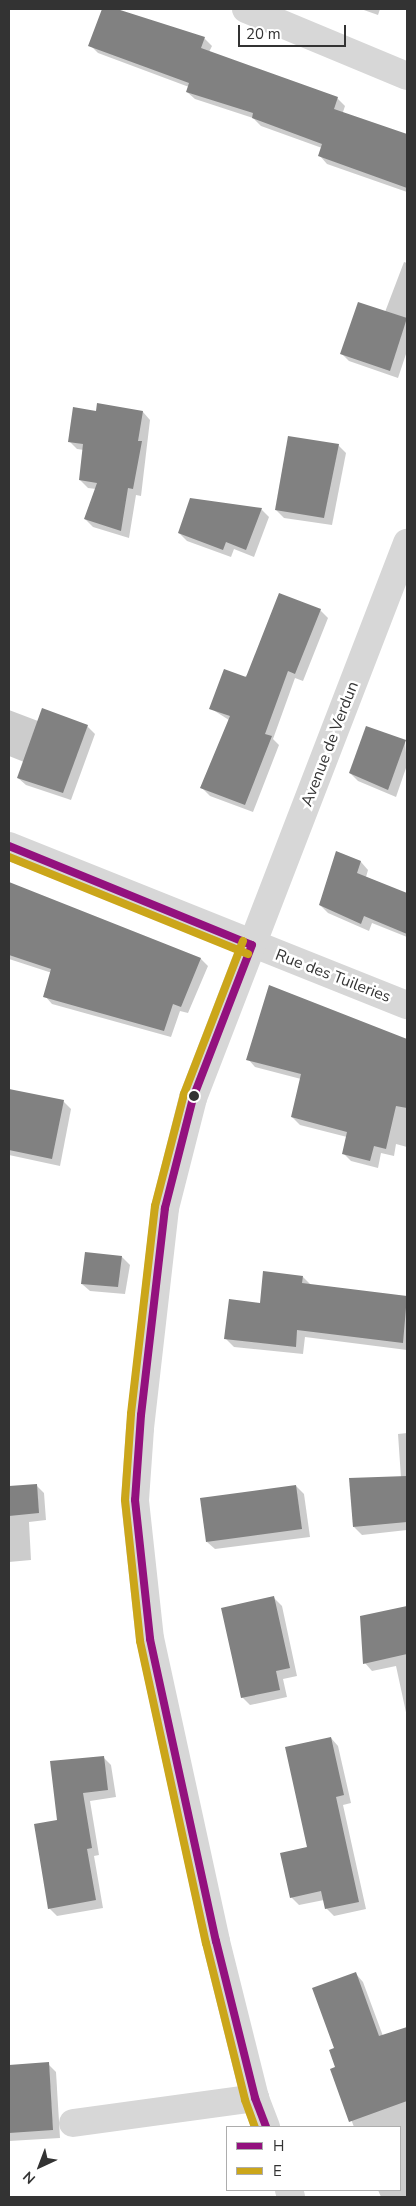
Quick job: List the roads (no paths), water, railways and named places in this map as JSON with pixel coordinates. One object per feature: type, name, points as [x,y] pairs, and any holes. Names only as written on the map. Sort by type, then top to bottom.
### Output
[{"type":"street","points":[[246,9],[407,76]]},
{"type":"street","name":"Avenue de Verdun","points":[[266,2126],[255,2098],[206,1897],[150,1639],[135,1500],[141,1415],[164,1208],[194,1098],[407,543]]},
{"type":"street","name":"Rue des Tuileries","points":[[9,846],[252,945],[407,1005]]},
{"type":"street","points":[[73,2123],[255,2098]]}]
